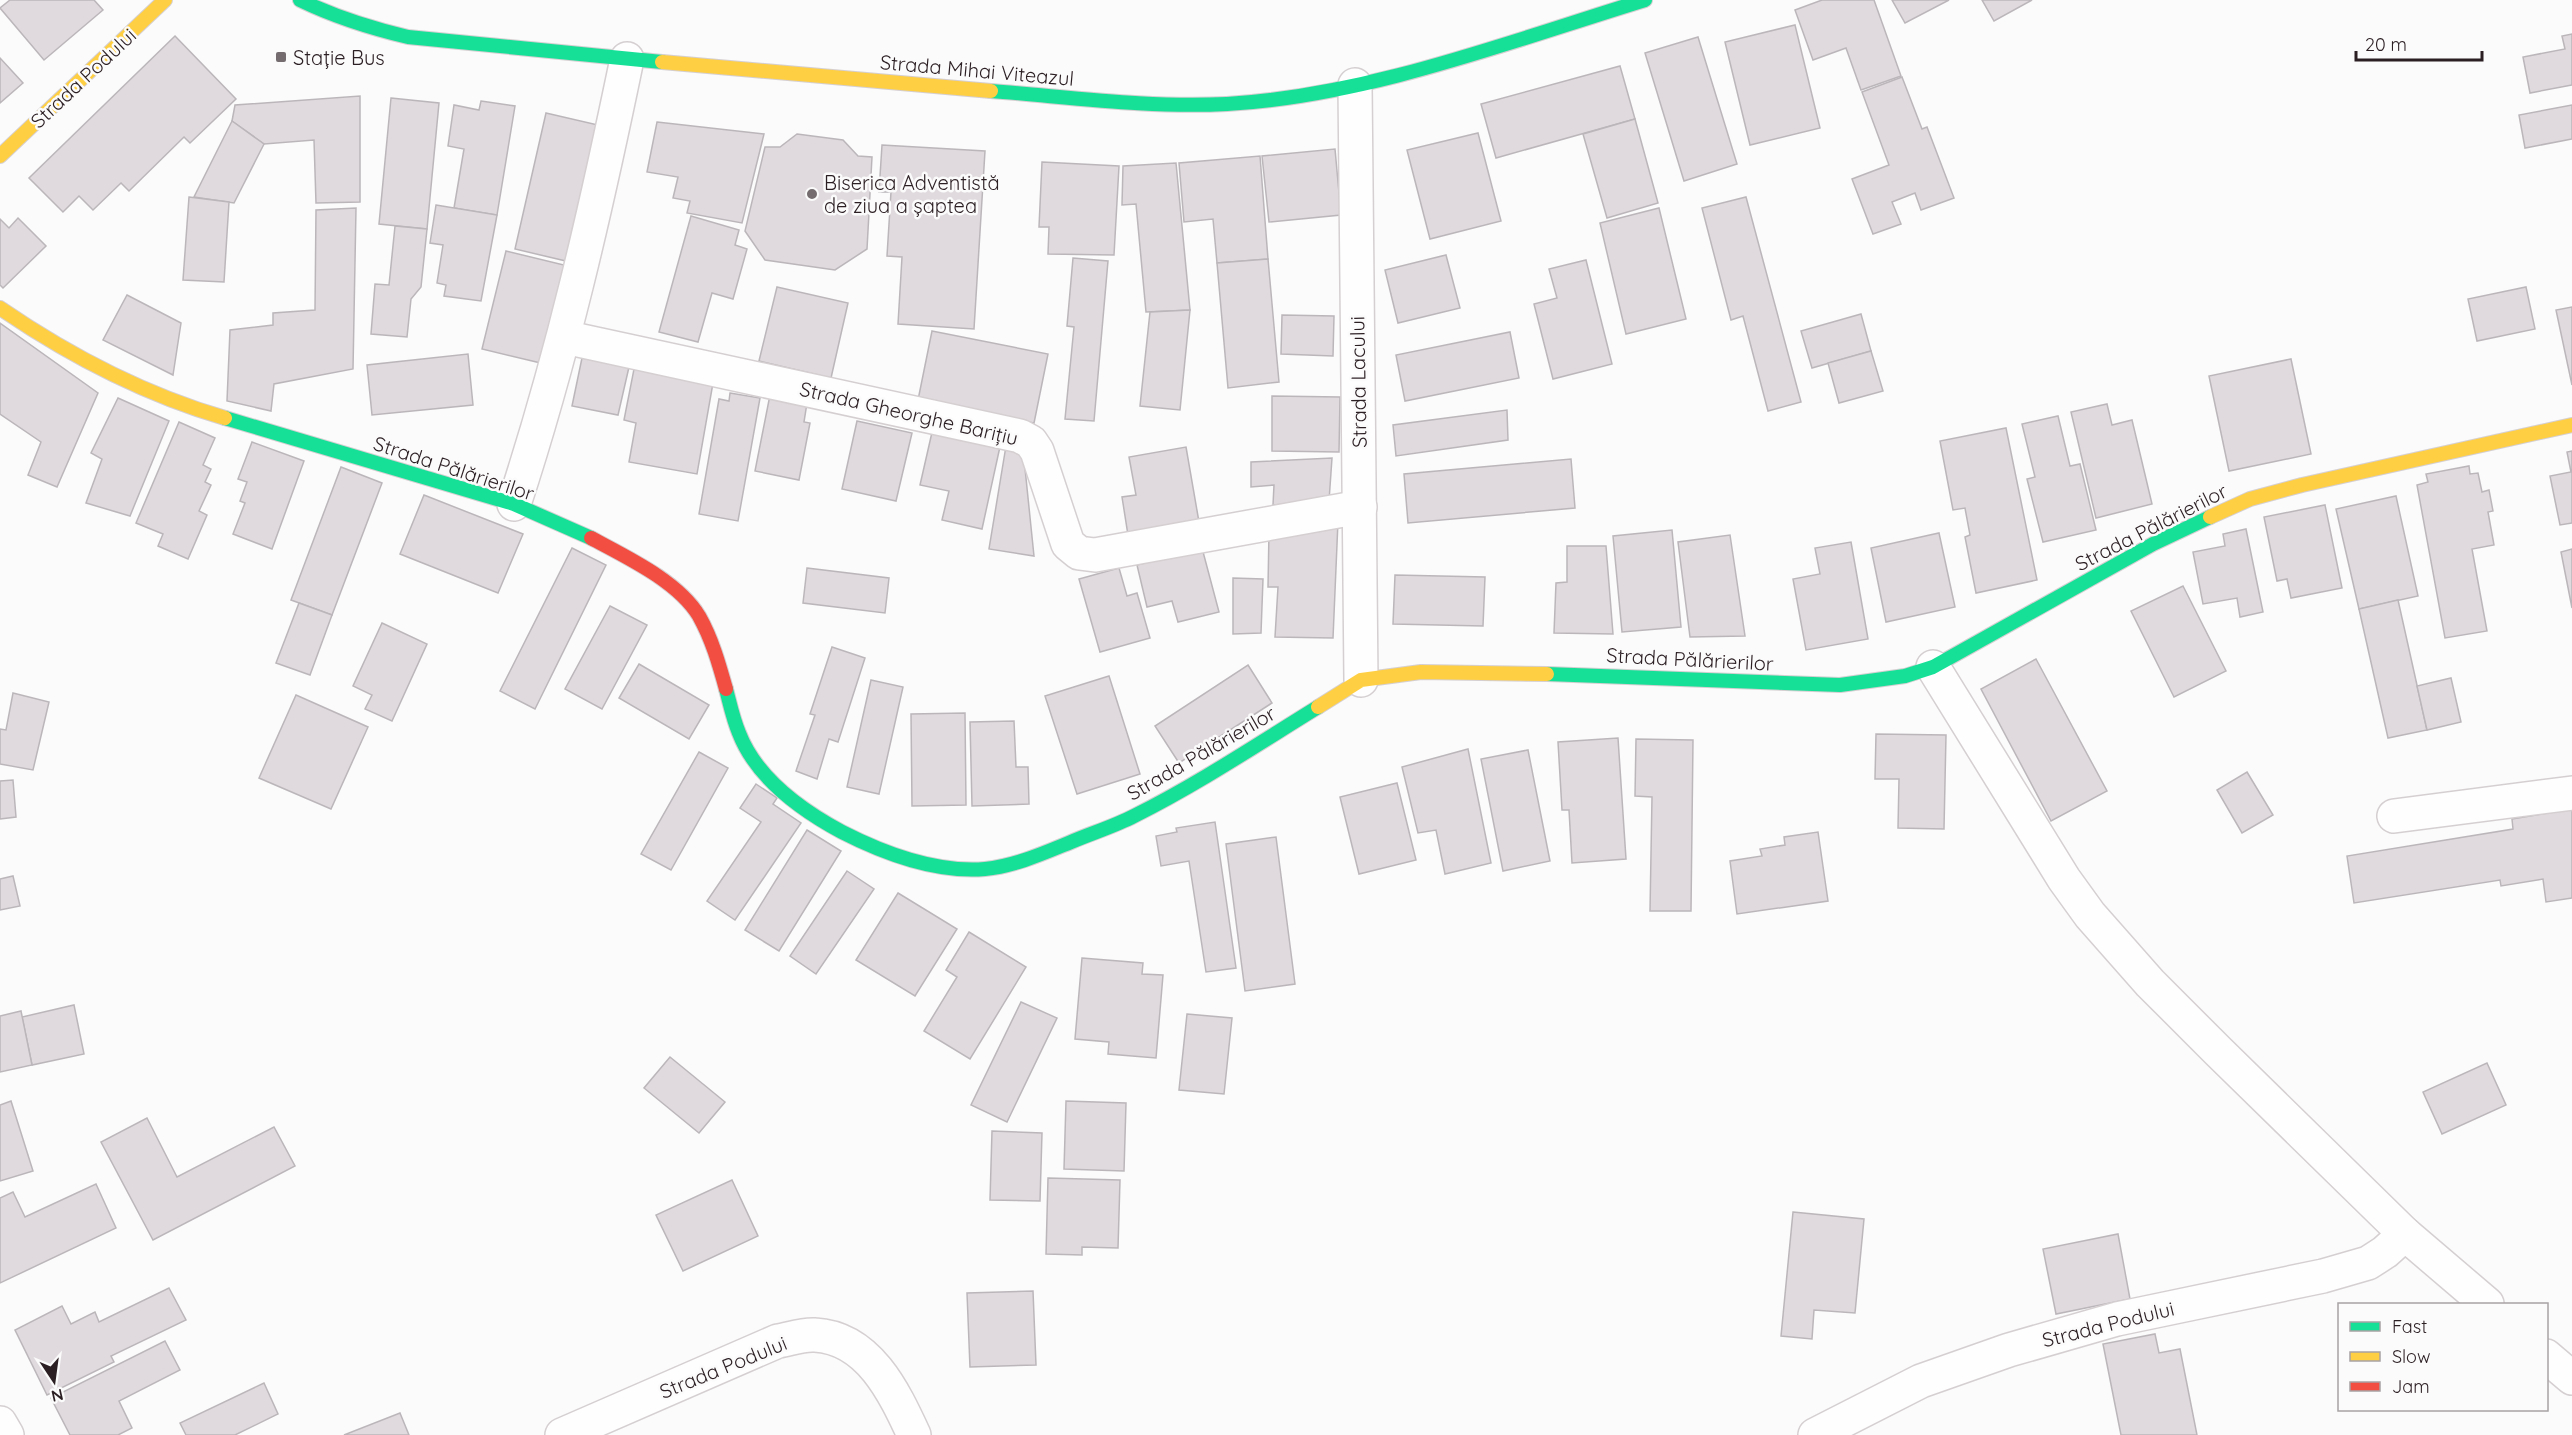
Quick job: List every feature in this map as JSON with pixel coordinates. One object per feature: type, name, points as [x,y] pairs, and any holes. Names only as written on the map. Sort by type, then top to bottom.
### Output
[{"type":"street","name":"Strada Podului","points":[[0,156],[165,0]]},
{"type":"street","name":"Strada Mihai Viteazul","points":[[300,0],[326,13],[368,28],[408,37],[627,59],[1168,106],[1254,103],[1355,85],[1645,0]]},
{"type":"street","points":[[514,504],[564,336],[598,198],[627,59]]},
{"type":"street","name":"Strada Lacului","points":[[1355,85],[1361,680]]},
{"type":"street","name":"Strada Pălărierilor","points":[[0,308],[39,335],[123,381],[178,404],[514,504],[589,537],[642,566],[676,591],[698,614],[714,647],[739,733],[753,760],[780,788],[816,818],[856,839],[900,857],[939,867],[985,869],[1029,859],[1133,817],[1197,782],[1361,680],[1420,672],[1469,671],[1840,685],[1905,676],[1933,667],[2153,544],[2250,499],[2302,485],[2572,425]]},
{"type":"street","name":"Strada Gheorghe Barițiu","points":[[564,336],[1020,436],[1031,442],[1037,451],[1068,544],[1079,553],[1095,555],[1360,507]]},
{"type":"street","points":[[1933,667],[2064,879],[2090,915],[2150,983],[2203,1037],[2405,1234],[2485,1303]]},
{"type":"street","points":[[2394,816],[2572,793]]},
{"type":"street","name":"Strada Podului","points":[[1815,1435],[1921,1381],[2009,1350],[2117,1319],[2323,1276],[2368,1263],[2385,1252],[2405,1234]]},
{"type":"street","name":"Strada Podului","points":[[562,1435],[778,1341],[814,1335],[845,1341],[866,1356],[885,1379],[914,1435]]},
{"type":"street","points":[[2548,1357],[2572,1378]]},
{"type":"street","points":[[0,1423],[7,1435]]},
{"type":"building","points":[[10,0],[94,0],[103,10],[44,60],[0,8]]},
{"type":"building","points":[[1822,0],[1874,0],[1901,76],[1861,90],[1846,48],[1813,60],[1795,10]]},
{"type":"building","points":[[1892,0],[1949,0],[1905,23]]},
{"type":"building","points":[[1982,0],[2032,0],[1994,21]]},
{"type":"building","points":[[1795,25],[1820,128],[1750,145],[1725,42]]},
{"type":"building","points":[[2572,34],[2572,85],[2530,93],[2523,57],[2565,49],[2562,36]]},
{"type":"building","points":[[175,36],[236,99],[190,143],[184,137],[129,191],[121,183],[93,210],[79,196],[63,212],[29,178]]},
{"type":"building","points":[[1698,37],[1737,164],[1684,181],[1645,53]]},
{"type":"building","points":[[0,58],[23,83],[0,103]]},
{"type":"building","points":[[1620,66],[1635,119],[1496,158],[1481,104]]},
{"type":"building","points":[[1902,77],[1922,129],[1927,127],[1954,198],[1921,210],[1915,193],[1892,202],[1901,224],[1873,234],[1852,179],[1889,165],[1862,92]]},
{"type":"building","points":[[360,96],[360,202],[316,203],[314,140],[264,144],[232,121],[235,105]]},
{"type":"building","points":[[391,98],[439,103],[427,229],[379,224]]},
{"type":"building","points":[[481,101],[515,106],[497,215],[454,208],[464,149],[448,146],[454,105],[479,110]]},
{"type":"building","points":[[2572,105],[2572,139],[2525,148],[2519,115]]},
{"type":"building","points":[[546,113],[598,125],[566,261],[515,249]]},
{"type":"building","points":[[1635,119],[1658,203],[1607,218],[1583,134]]},
{"type":"building","points":[[232,121],[264,144],[234,203],[194,197]]},
{"type":"building","points":[[657,122],[764,134],[742,223],[687,213],[690,201],[673,198],[678,177],[647,172]]},
{"type":"building","points":[[1478,133],[1501,221],[1430,239],[1407,150]]},
{"type":"building","name":"Biserica Adventistă de ziua a șaptea","points":[[797,134],[843,140],[858,156],[872,157],[867,249],[835,270],[765,260],[745,231],[765,147],[780,147]]},
{"type":"building","points":[[882,145],[985,151],[974,329],[898,324],[902,257],[887,256],[891,192],[879,192]]},
{"type":"building","points":[[1335,149],[1341,215],[1269,222],[1262,156]]},
{"type":"building","points":[[1260,156],[1268,259],[1217,263],[1213,219],[1184,222],[1179,163]]},
{"type":"building","points":[[1042,162],[1119,166],[1114,255],[1048,254],[1049,227],[1039,227]]},
{"type":"building","points":[[1176,163],[1190,310],[1146,312],[1136,204],[1122,205],[1123,166]]},
{"type":"building","points":[[189,197],[229,202],[224,282],[183,280]]},
{"type":"building","points":[[1746,197],[1801,402],[1768,411],[1743,316],[1731,320],[1702,208]]},
{"type":"building","points":[[436,205],[497,215],[481,301],[444,296],[446,285],[437,283],[443,245],[430,243]]},
{"type":"building","points":[[356,208],[353,369],[274,384],[271,411],[227,401],[230,330],[273,325],[273,313],[315,310],[316,210]]},
{"type":"building","points":[[1659,208],[1686,319],[1626,334],[1600,223]]},
{"type":"building","points":[[691,216],[739,230],[735,245],[747,249],[733,299],[712,293],[698,342],[659,332]]},
{"type":"building","points":[[18,218],[46,246],[3,288],[0,285],[0,219],[9,228]]},
{"type":"building","points":[[395,226],[427,229],[421,287],[411,299],[407,337],[371,334],[375,284],[389,285]]},
{"type":"building","points":[[506,251],[568,266],[545,364],[482,349]]},
{"type":"building","points":[[1446,255],[1460,308],[1398,323],[1385,270]]},
{"type":"building","points":[[1073,258],[1108,261],[1094,421],[1065,419],[1074,327],[1067,326]]},
{"type":"building","points":[[1268,259],[1279,382],[1228,388],[1217,263]]},
{"type":"building","points":[[1586,260],[1612,364],[1553,379],[1534,304],[1557,298],[1549,269]]},
{"type":"building","points":[[777,287],[848,303],[831,378],[759,361]]},
{"type":"building","points":[[2526,287],[2535,329],[2477,341],[2468,299]]},
{"type":"building","points":[[127,295],[181,323],[173,375],[103,340]]},
{"type":"building","points":[[2572,307],[2572,385],[2556,310]]},
{"type":"building","points":[[1190,310],[1180,410],[1140,406],[1150,312]]},
{"type":"building","points":[[1861,314],[1871,351],[1812,368],[1801,331]]},
{"type":"building","points":[[1282,315],[1334,316],[1333,356],[1281,354]]},
{"type":"building","points":[[0,323],[98,393],[57,487],[28,475],[41,442],[0,414]]},
{"type":"building","points":[[932,331],[1048,354],[1034,423],[918,400]]},
{"type":"building","points":[[1510,332],[1519,378],[1405,401],[1396,355]]},
{"type":"building","points":[[1871,351],[1883,391],[1839,403],[1828,363]]},
{"type":"building","points":[[468,354],[473,405],[372,415],[367,365]]},
{"type":"building","points":[[582,358],[629,367],[618,415],[572,406]]},
{"type":"building","points":[[2291,359],[2311,454],[2229,471],[2209,376]]},
{"type":"building","points":[[634,369],[713,383],[697,474],[629,462],[636,423],[624,420]]},
{"type":"building","points":[[730,393],[760,398],[738,521],[699,514],[719,399],[729,401]]},
{"type":"building","points":[[770,395],[807,403],[804,422],[810,423],[799,480],[755,471]]},
{"type":"building","points":[[1272,396],[1340,397],[1339,452],[1272,451]]},
{"type":"building","points":[[118,398],[169,421],[130,516],[86,503],[102,459],[91,453]]},
{"type":"building","points":[[2107,404],[2112,425],[2132,420],[2152,504],[2096,518],[2071,412]]},
{"type":"building","points":[[1507,410],[1508,440],[1396,456],[1393,425]]},
{"type":"building","points":[[2058,416],[2070,466],[2080,464],[2096,530],[2043,542],[2027,479],[2035,477],[2022,424]]},
{"type":"building","points":[[857,421],[912,433],[896,501],[842,489]]},
{"type":"building","points":[[179,422],[215,438],[203,465],[211,469],[205,482],[211,485],[199,511],[207,515],[188,559],[158,546],[163,534],[136,523]]},
{"type":"building","points":[[933,428],[1001,442],[982,529],[942,520],[949,491],[920,485]]},
{"type":"building","points":[[2006,428],[2037,580],[1976,593],[1965,537],[1970,535],[1965,508],[1953,510],[1940,441]]},
{"type":"building","points":[[252,442],[304,461],[272,549],[233,534],[245,503],[240,501],[247,482],[238,479]]},
{"type":"building","points":[[1006,446],[1023,449],[1034,556],[989,549]]},
{"type":"building","points":[[1186,447],[1199,522],[1128,535],[1122,497],[1136,495],[1129,457]]},
{"type":"building","points":[[2572,451],[2572,523],[2560,525],[2550,476],[2571,472],[2567,452]]},
{"type":"building","points":[[1332,458],[1329,501],[1273,505],[1274,485],[1251,487],[1251,462]]},
{"type":"building","points":[[1571,459],[1575,508],[1408,523],[1404,474]]},
{"type":"building","points":[[2469,466],[2470,474],[2478,473],[2482,492],[2489,490],[2493,511],[2488,512],[2494,545],[2472,549],[2487,631],[2445,638],[2417,485],[2428,482],[2426,474]]},
{"type":"building","points":[[341,467],[382,483],[332,615],[291,600]]},
{"type":"building","points":[[424,495],[523,534],[498,593],[400,554]]},
{"type":"building","points":[[2396,496],[2418,596],[2359,609],[2336,509]]},
{"type":"building","points":[[2325,505],[2342,588],[2291,598],[2287,579],[2277,581],[2264,517]]},
{"type":"building","points":[[1338,521],[1333,638],[1275,637],[1278,587],[1268,587],[1269,532]]},
{"type":"building","points":[[2246,529],[2263,612],[2240,617],[2237,598],[2203,604],[2193,552],[2225,546],[2223,534]]},
{"type":"building","points":[[1672,530],[1681,627],[1622,632],[1613,536]]},
{"type":"building","points":[[1939,533],[1955,607],[1886,622],[1871,548]]},
{"type":"building","points":[[1730,535],[1745,636],[1690,637],[1678,542]]},
{"type":"building","points":[[1851,542],[1868,639],[1806,650],[1793,579],[1820,574],[1815,548]]},
{"type":"building","points":[[1567,546],[1606,546],[1613,634],[1554,633],[1556,583],[1567,582]]},
{"type":"building","points":[[572,548],[606,565],[535,709],[500,691]]},
{"type":"building","points":[[1202,548],[1219,612],[1178,622],[1172,601],[1147,607],[1137,565]]},
{"type":"building","points":[[2572,549],[2572,608],[2561,552]]},
{"type":"building","points":[[807,568],[889,578],[885,613],[803,603]]},
{"type":"building","points":[[1119,568],[1127,596],[1137,593],[1150,638],[1100,652],[1079,579]]},
{"type":"building","points":[[1395,575],[1485,577],[1483,626],[1393,624]]},
{"type":"building","points":[[1233,578],[1263,579],[1261,633],[1233,634]]},
{"type":"building","points":[[2183,586],[2226,671],[2174,697],[2131,611]]},
{"type":"building","points":[[2398,600],[2427,730],[2388,738],[2359,609]]},
{"type":"building","points":[[299,603],[332,615],[310,675],[276,663]]},
{"type":"building","points":[[610,606],[647,625],[602,709],[565,689]]},
{"type":"building","points":[[382,623],[427,644],[392,721],[365,709],[372,695],[353,686]]},
{"type":"building","points":[[832,647],[865,658],[838,742],[829,739],[817,779],[796,771],[815,715],[810,714]]},
{"type":"building","points":[[2036,659],[2107,791],[2051,821],[1981,689]]},
{"type":"building","points":[[639,664],[709,705],[689,739],[619,698]]},
{"type":"building","points":[[1248,665],[1272,703],[1179,763],[1155,726]]},
{"type":"building","points":[[1109,676],[1140,774],[1077,794],[1045,696]]},
{"type":"building","points":[[2451,678],[2461,722],[2427,730],[2417,686]]},
{"type":"building","points":[[871,680],[903,687],[879,794],[847,787]]},
{"type":"building","points":[[13,693],[49,702],[33,770],[0,764],[0,729],[6,730]]},
{"type":"building","points":[[296,695],[368,727],[331,809],[259,778]]},
{"type":"building","points":[[965,713],[966,805],[912,806],[911,714]]},
{"type":"building","points":[[1014,721],[1016,767],[1028,767],[1029,804],[972,806],[970,722]]},
{"type":"building","points":[[1876,734],[1946,735],[1944,829],[1898,828],[1899,779],[1875,779]]},
{"type":"building","points":[[1618,738],[1626,859],[1572,863],[1569,810],[1562,810],[1558,742]]},
{"type":"building","points":[[1636,739],[1693,740],[1691,911],[1650,911],[1652,797],[1635,796]]},
{"type":"building","points":[[1468,749],[1491,863],[1445,874],[1436,830],[1418,833],[1402,767]]},
{"type":"building","points":[[1528,750],[1550,861],[1503,871],[1481,759]]},
{"type":"building","points":[[699,752],[728,768],[671,870],[641,854]]},
{"type":"building","points":[[2247,772],[2273,815],[2242,833],[2217,790]]},
{"type":"building","points":[[13,780],[16,817],[0,819],[0,781]]},
{"type":"building","points":[[1397,783],[1416,860],[1359,874],[1340,797]]},
{"type":"building","points":[[756,784],[777,798],[773,804],[801,823],[735,920],[707,901],[761,822],[740,808]]},
{"type":"building","points":[[2572,809],[2572,898],[2546,902],[2543,879],[2501,886],[2500,880],[2354,903],[2347,856],[2513,829],[2512,819]]},
{"type":"building","points":[[1215,822],[1236,968],[1206,972],[1189,861],[1161,866],[1156,836],[1177,832],[1176,828]]},
{"type":"building","points":[[807,830],[841,851],[779,951],[745,930]]},
{"type":"building","points":[[1818,832],[1828,901],[1737,914],[1730,861],[1762,856],[1760,849],[1785,845],[1784,837]]},
{"type":"building","points":[[1276,837],[1295,984],[1245,991],[1226,844]]},
{"type":"building","points":[[847,871],[874,889],[816,974],[790,956]]},
{"type":"building","points":[[13,876],[20,906],[0,910],[0,879]]},
{"type":"building","points":[[898,893],[957,929],[915,996],[856,960]]},
{"type":"building","points":[[969,932],[1026,967],[970,1059],[924,1031],[957,977],[946,970]]},
{"type":"building","points":[[1082,958],[1143,963],[1142,974],[1163,975],[1156,1058],[1108,1054],[1109,1042],[1075,1039]]},
{"type":"building","points":[[1021,1002],[1057,1018],[1007,1122],[971,1105]]},
{"type":"building","points":[[74,1005],[84,1054],[32,1065],[22,1017]]},
{"type":"building","points":[[21,1011],[32,1065],[0,1072],[0,1016]]},
{"type":"building","points":[[1187,1014],[1232,1018],[1224,1094],[1179,1090]]},
{"type":"building","points":[[670,1057],[725,1102],[699,1133],[644,1088]]},
{"type":"building","points":[[2487,1063],[2506,1105],[2442,1134],[2423,1092]]},
{"type":"building","points":[[11,1101],[33,1171],[0,1181],[0,1105]]},
{"type":"building","points":[[1066,1101],[1126,1103],[1124,1171],[1064,1169]]},
{"type":"building","points":[[147,1118],[177,1177],[274,1127],[295,1166],[153,1240],[101,1142]]},
{"type":"building","points":[[992,1131],[1042,1133],[1040,1201],[990,1200]]},
{"type":"building","points":[[1048,1178],[1120,1180],[1118,1248],[1082,1247],[1082,1255],[1046,1254]]},
{"type":"building","points":[[732,1180],[758,1236],[683,1271],[656,1215]]},
{"type":"building","points":[[96,1184],[116,1228],[0,1283],[0,1198],[13,1192],[25,1217]]},
{"type":"building","points":[[1793,1212],[1864,1219],[1855,1313],[1814,1310],[1812,1339],[1781,1336]]},
{"type":"building","points":[[2118,1234],[2130,1299],[2056,1314],[2043,1249]]},
{"type":"building","points":[[169,1288],[186,1320],[111,1356],[114,1362],[47,1395],[15,1330],[62,1306],[71,1324],[95,1312],[99,1322]]},
{"type":"building","points":[[1033,1291],[1036,1365],[970,1367],[967,1293]]},
{"type":"building","points":[[2155,1334],[2159,1353],[2180,1349],[2197,1435],[2121,1435],[2103,1344]]},
{"type":"building","points":[[165,1341],[180,1370],[119,1401],[132,1428],[118,1435],[70,1435],[51,1398]]},
{"type":"building","points":[[264,1383],[278,1414],[235,1435],[186,1435],[180,1423]]},
{"type":"building","points":[[400,1413],[409,1435],[344,1435]]},
{"type":"traffic: fast","points":[[300,0],[353,22],[408,37],[662,62]]},
{"type":"traffic: fast","points":[[991,91],[1109,101],[1197,105],[1280,99],[1333,90],[1439,64],[1645,0]]},
{"type":"traffic: fast","points":[[225,418],[514,504],[591,538]]},
{"type":"traffic: fast","points":[[1547,674],[1840,685],[1905,676],[1933,667],[2153,544],[2210,517]]},
{"type":"traffic: fast","points":[[726,689],[739,733],[756,764],[796,803],[842,832],[876,848],[930,865],[967,869],[985,869],[1018,862],[1127,820],[1205,777],[1318,707]]},
{"type":"traffic: slow","points":[[0,156],[165,0]]},
{"type":"traffic: slow","points":[[662,62],[991,91]]},
{"type":"traffic: slow","points":[[0,308],[26,326],[108,372],[165,397],[225,418]]},
{"type":"traffic: slow","points":[[2210,517],[2250,499],[2302,485],[2572,425]]},
{"type":"traffic: slow","points":[[1318,707],[1361,680],[1421,672],[1547,674]]},
{"type":"traffic: jam","points":[[591,538],[650,571],[690,603],[708,634],[726,689]]},
{"type":"place","name":"Stație Bus","points":[[281,57]]},
{"type":"place","name":"Biserica Adventistă de ziua a șaptea","points":[[812,194]]}]
